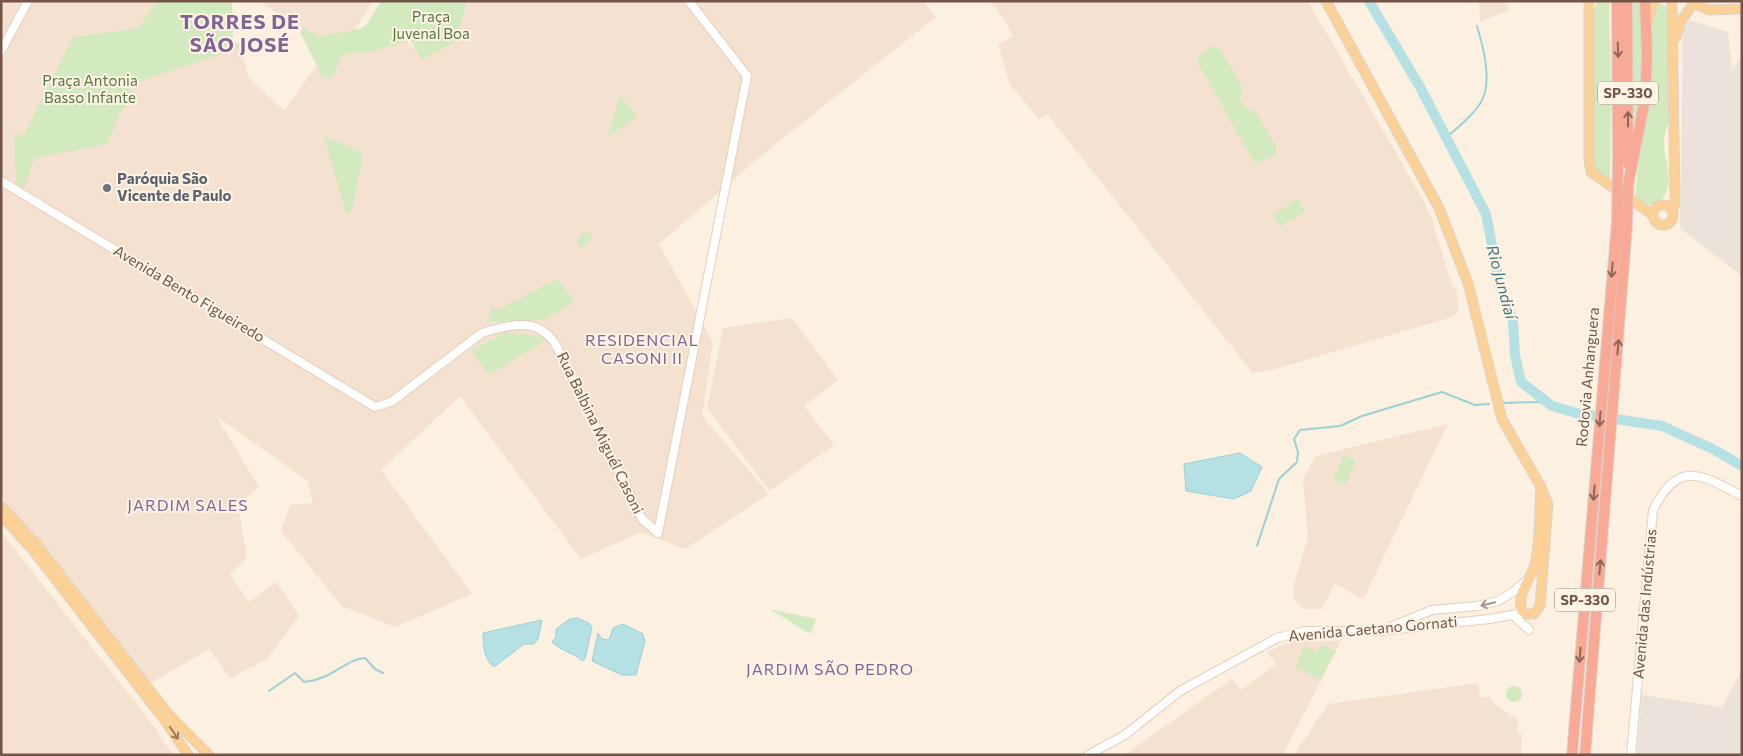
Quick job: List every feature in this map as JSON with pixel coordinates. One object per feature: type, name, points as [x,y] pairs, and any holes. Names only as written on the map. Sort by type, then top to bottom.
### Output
[{"type":"highway","name":"Rodovia Anhanguera","points":[[1585,755],[1614,396],[1622,223],[1618,162],[1617,1]]},
{"type":"highway","name":"Rodovia Anhanguera","points":[[1572,755],[1602,393],[1628,185],[1627,1]]},
{"type":"highway","points":[[1628,185],[1644,98],[1645,1]]},
{"type":"main road","points":[[1326,1],[1443,216],[1468,283],[1502,419],[1541,487],[1542,586],[1540,606],[1534,614],[1523,613],[1521,600],[1535,565],[1541,543]]},
{"type":"main road","points":[[1589,1],[1589,159],[1591,172],[1639,206],[1673,210]]},
{"type":"main road","points":[[1646,31],[1654,1]]},
{"type":"main road","points":[[1724,1],[1737,9]]},
{"type":"main road","points":[[1672,2],[1681,8],[1695,4],[1709,10],[1737,9]]},
{"type":"main road","points":[[1672,2],[1675,204],[1673,210],[1674,218],[1666,225],[1657,223],[1657,209],[1674,184]]},
{"type":"main road","points":[[1674,42],[1681,20],[1695,4]]},
{"type":"main road","points":[[1,506],[37,545],[169,715],[209,755]]},
{"type":"main road","points":[[1,515],[32,549],[166,722],[188,755]]},
{"type":"main road","points":[[1528,579],[1542,586]]},
{"type":"street","points":[[1,51],[28,1]]},
{"type":"street","name":"Rua Balbina Miguél Casoni","points":[[544,329],[551,334],[642,519],[658,533],[747,76],[689,1]]},
{"type":"street","name":"Avenida Bento Figueiredo","points":[[1,181],[376,407],[391,402],[482,332],[522,325],[537,326],[544,329]]},
{"type":"street","name":"Avenida das Indústrias","points":[[1631,755],[1653,510],[1660,496],[1673,481],[1693,474],[1710,479],[1742,496]]},
{"type":"street","points":[[1381,630],[1432,610],[1468,607],[1498,601],[1514,592],[1528,579]]},
{"type":"street","points":[[1432,610],[1427,618],[1432,625]]},
{"type":"street","name":"Avenida Caetano Gornati","points":[[1088,755],[1125,735],[1180,691],[1277,638],[1305,631],[1381,630],[1523,613]]},
{"type":"street","points":[[1513,615],[1529,630]]},
{"type":"shaded area","points":[[1,1],[157,1],[138,28],[73,37],[128,84],[240,41],[248,77],[284,111],[327,51],[401,35],[421,56],[462,1],[923,1],[936,17],[763,154],[659,244],[713,343],[702,416],[769,494],[685,549],[641,532],[581,559],[460,396],[381,470],[472,594],[395,627],[342,606],[281,531],[290,505],[313,503],[307,480],[216,416],[259,487],[238,505],[247,558],[230,574],[249,602],[276,582],[299,616],[267,659],[230,678],[209,649],[149,684],[54,568],[1,497]]},
{"type":"shaded area","points":[[258,1],[373,1],[355,29],[316,38]]},
{"type":"shaded area","points":[[989,1],[1308,1],[1423,200],[1432,220],[1453,288],[1456,287],[1459,309],[1457,314],[1265,372],[1252,372],[1048,115],[1039,119],[1010,84],[998,44],[1013,36],[1002,16]]},
{"type":"shaded area","points":[[1479,1],[1507,1],[1509,10],[1480,22]]},
{"type":"shaded area","points":[[1689,20],[1728,32],[1732,69],[1742,57],[1742,276],[1680,228],[1683,31]]},
{"type":"shaded area","points":[[792,318],[838,380],[804,406],[834,445],[770,491],[707,408],[723,328]]},
{"type":"shaded area","points":[[1448,424],[1363,599],[1335,584],[1321,609],[1303,609],[1293,597],[1294,585],[1308,537],[1303,478],[1316,456]]},
{"type":"shaded area","points":[[1,532],[149,720],[173,755],[1,755]]},
{"type":"shaded area","points":[[1294,640],[1341,641],[1283,755],[1124,755],[1232,679],[1241,690],[1276,665],[1267,652]]},
{"type":"shaded area","points":[[1742,670],[1742,755],[1637,755],[1642,695],[1722,707]]},
{"type":"shaded area","points":[[1478,683],[1480,697],[1490,697],[1491,701],[1518,720],[1518,733],[1522,734],[1521,755],[1294,755],[1328,704]]},
{"type":"green space","name":"Praça Antonia Basso Infante","points":[[157,1],[232,1],[233,40],[240,48],[135,83],[130,91],[133,93],[119,115],[107,144],[34,158],[22,195],[16,191],[14,135],[24,135],[73,37],[138,28]]},
{"type":"green space","name":"Praça Juvenal Boa","points":[[381,1],[467,1],[455,42],[422,60],[410,40],[367,53],[346,53],[340,57],[333,77],[323,78],[300,32],[304,27],[319,37],[362,28],[367,24]]},
{"type":"green space","points":[[1597,1],[1609,1],[1611,86],[1610,182],[1595,170],[1593,161],[1593,15]]},
{"type":"green space","points":[[1632,1],[1642,1],[1640,97],[1634,129]]},
{"type":"green space","points":[[1661,3],[1668,9],[1669,14],[1668,124],[1664,144],[1668,168],[1668,184],[1664,197],[1658,202],[1646,205],[1635,202],[1650,22],[1655,6]]},
{"type":"green space","points":[[1212,47],[1217,47],[1221,50],[1243,89],[1239,97],[1242,105],[1249,109],[1254,109],[1276,147],[1276,154],[1257,163],[1253,160],[1198,63],[1198,56]]},
{"type":"green space","points":[[620,96],[637,117],[607,137]]},
{"type":"green space","points":[[324,136],[363,153],[352,212],[346,213]]},
{"type":"green space","points":[[1298,199],[1305,212],[1280,226],[1273,214]]},
{"type":"green space","points":[[584,231],[591,233],[592,239],[579,249],[577,242]]},
{"type":"green space","points":[[558,279],[574,302],[544,320],[486,322],[491,312],[490,305],[498,310]]},
{"type":"green space","points":[[506,332],[549,338],[489,375],[471,351]]},
{"type":"green space","points":[[1344,455],[1356,461],[1345,485],[1333,479]]},
{"type":"green space","points":[[770,609],[816,619],[811,633],[806,632]]},
{"type":"green space","points":[[1321,644],[1336,651],[1320,680],[1295,667],[1305,646],[1317,653]]},
{"type":"green space","points":[[1514,686],[1520,688],[1522,694],[1520,700],[1514,702],[1508,700],[1506,694],[1508,688]]},
{"type":"water","points":[[1240,453],[1262,467],[1251,491],[1234,499],[1186,491],[1184,464]]},
{"type":"water","points":[[577,618],[589,623],[592,627],[585,659],[582,661],[552,642],[556,637],[556,629],[570,619]]},
{"type":"water","points":[[542,620],[538,639],[534,644],[524,644],[494,667],[491,664],[485,652],[483,633]]},
{"type":"water","points":[[623,624],[643,634],[645,641],[636,675],[622,675],[592,661],[598,633],[602,639],[609,640],[613,628]]},
{"type":"waterway","name":"Rio Jundiaí","points":[[1369,1],[1420,87],[1486,214],[1500,287],[1513,321],[1515,355],[1521,382],[1552,406],[1576,413],[1662,426],[1713,449],[1742,466]]},
{"type":"waterway","points":[[1446,138],[1474,112],[1485,94],[1486,64],[1477,26]]},
{"type":"waterway","points":[[1257,546],[1279,479],[1297,462],[1298,452],[1294,439],[1300,430],[1340,426],[1362,416],[1442,392],[1475,405],[1489,404]]},
{"type":"waterway","points":[[1502,403],[1538,402],[1552,406]]},
{"type":"waterway","points":[[269,691],[295,673],[304,682],[314,680],[322,678],[358,659],[365,658],[375,669],[383,673]]},
{"type":"place","name":"Paróquia São Vicente de Paulo","points":[[107,188]]},
{"type":"district","name":"TORRES DE SÃO JOSÉ","points":[[240,34]]},
{"type":"district","name":"RESIDENCIAL CASONI II","points":[[642,349]]},
{"type":"district","name":"JARDIM SALES","points":[[188,505]]},
{"type":"district","name":"JARDIM SÃO PEDRO","points":[[830,669]]}]
